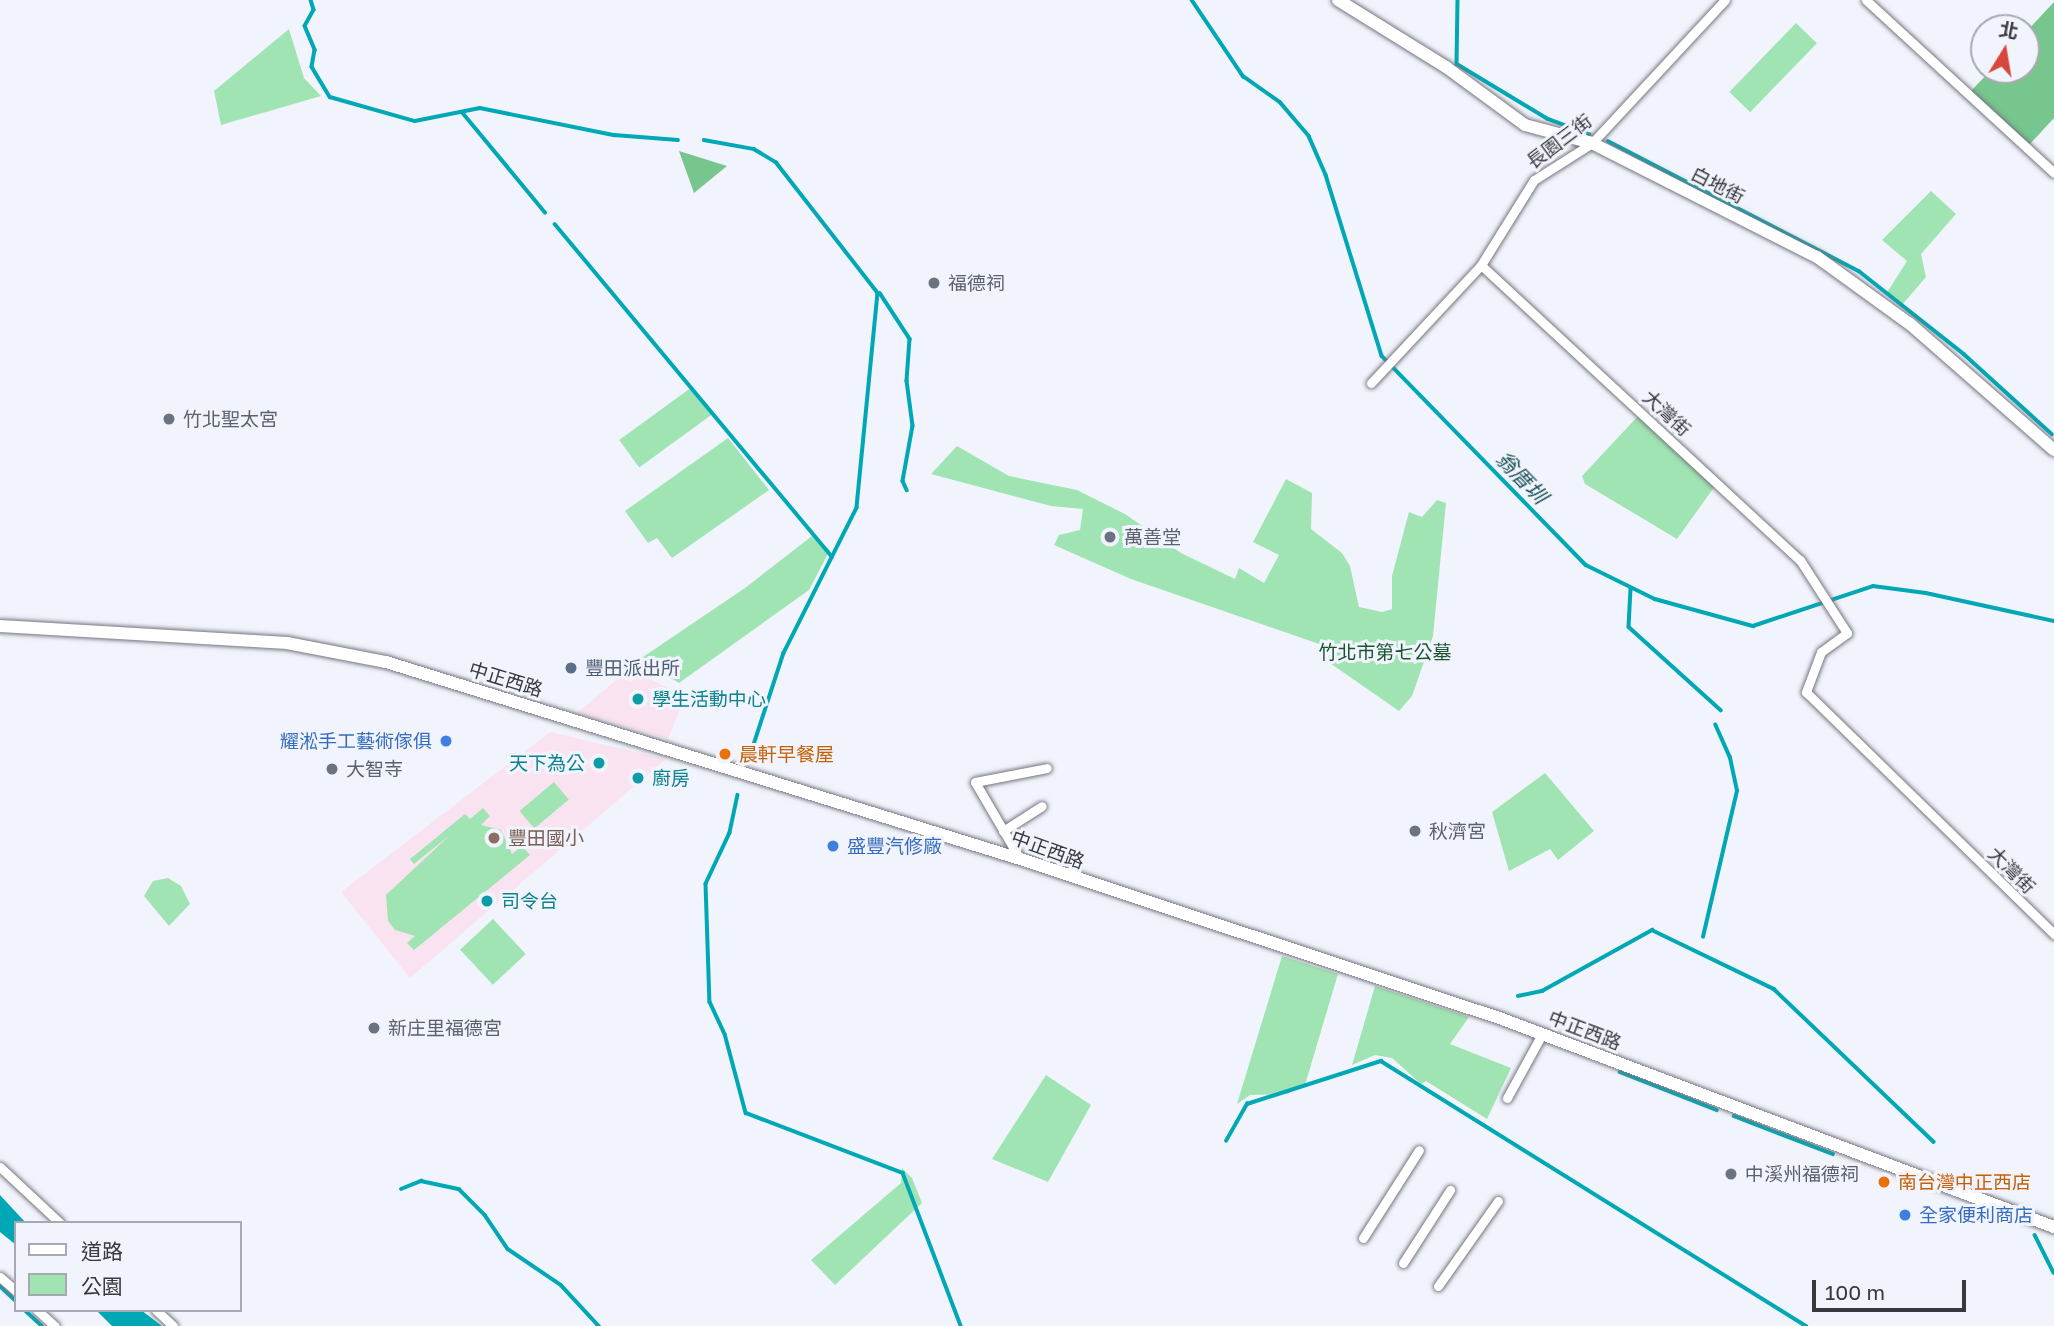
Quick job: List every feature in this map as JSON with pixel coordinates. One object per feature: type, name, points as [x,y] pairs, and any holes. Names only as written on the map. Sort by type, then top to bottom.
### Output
[{"type":"main road","name":"白地街","points":[[1338,0],[1446,67],[1525,125],[1592,143],[1841,273],[1959,364],[2054,450]]},
{"type":"main road","name":"中正西路","points":[[0,626],[287,643],[386,662],[1020,859],[1542,1034],[2054,1227]]},
{"type":"street","name":"長園三街","points":[[1371,383],[1481,265],[1534,180],[1592,143],[1725,0]]},
{"type":"street","points":[[1866,0],[2054,173]]},
{"type":"street","name":"大灣街","points":[[1481,265],[1800,560],[1847,633],[1821,652],[1806,692],[2054,934]]},
{"type":"street","points":[[1020,859],[975,782],[1047,768]]},
{"type":"street","points":[[1003,831],[1042,806]]},
{"type":"street","points":[[1507,1098],[1542,1034]]},
{"type":"street","points":[[1363,1238],[1419,1150]]},
{"type":"street","points":[[0,1167],[58,1221]]},
{"type":"street","points":[[1403,1264],[1450,1190]]},
{"type":"street","points":[[1438,1286],[1498,1201]]},
{"type":"street","points":[[0,1277],[14,1289]]},
{"type":"street","points":[[39,1312],[55,1326]]},
{"type":"street","points":[[158,1312],[173,1326]]},
{"type":"shaded area","points":[[629,669],[685,696],[668,739],[577,713]]},
{"type":"shaded area","name":"豐田國小","points":[[550,732],[666,759],[410,978],[341,892]]},
{"type":"green space","points":[[2054,2],[2054,118],[2028,146],[1970,92],[1978,84],[2040,84],[2040,17]]},
{"type":"green space","points":[[1796,23],[1817,43],[1750,112],[1729,92]]},
{"type":"green space","points":[[289,29],[304,78],[321,96],[221,125],[214,91]]},
{"type":"green space","points":[[679,151],[727,166],[694,193]]},
{"type":"green space","points":[[1931,191],[1956,214],[1921,254],[1926,277],[1902,305],[1886,294],[1907,261],[1882,240]]},
{"type":"green space","points":[[692,387],[712,415],[639,467],[619,440]]},
{"type":"green space","points":[[1639,415],[1715,486],[1677,539],[1585,484],[1582,476]]},
{"type":"green space","points":[[728,438],[769,490],[672,558],[657,538],[648,543],[625,511]]},
{"type":"green space","name":"竹北市第七公墓","points":[[957,446],[1009,476],[1077,490],[1125,514],[1181,553],[1235,579],[1239,568],[1264,583],[1279,555],[1253,542],[1286,479],[1312,493],[1311,529],[1342,553],[1350,566],[1359,607],[1382,612],[1392,609],[1392,576],[1409,512],[1422,517],[1437,500],[1446,503],[1433,636],[1412,696],[1399,711],[1324,659],[1322,645],[1131,579],[1054,545],[1059,535],[1080,530],[1083,509],[1051,506],[931,474]]},
{"type":"green space","points":[[812,536],[830,550],[809,590],[679,683],[640,659],[745,588]]},
{"type":"green space","points":[[1545,773],[1594,831],[1558,860],[1550,849],[1509,871],[1492,812]]},
{"type":"green space","points":[[554,782],[569,800],[534,829],[520,811]]},
{"type":"green space","points":[[483,808],[490,816],[481,825],[501,830],[512,854],[522,846],[530,855],[414,950],[407,943],[415,936],[395,930],[388,921],[386,895],[450,835],[414,864],[410,859],[465,814],[470,819]]},
{"type":"green space","points":[[168,878],[181,886],[190,904],[169,926],[144,896],[153,881]]},
{"type":"green space","points":[[493,919],[526,954],[493,985],[460,950]]},
{"type":"green space","points":[[1282,956],[1338,974],[1305,1085],[1287,1094],[1250,1095],[1237,1104]]},
{"type":"green space","points":[[1375,986],[1469,1017],[1450,1044],[1511,1068],[1487,1119],[1426,1081],[1421,1084],[1392,1058],[1375,1055],[1352,1065]]},
{"type":"green space","points":[[1046,1075],[1091,1105],[1048,1182],[992,1159]]},
{"type":"green space","points":[[902,1168],[912,1178],[922,1203],[835,1285],[811,1260],[901,1183]]},
{"type":"water","points":[[0,1195],[24,1221],[14,1221],[14,1243],[0,1232]]},
{"type":"water","points":[[98,1312],[144,1312],[162,1326],[112,1326]]},
{"type":"waterway","points":[[311,0],[314,10],[305,26],[315,50],[312,67],[330,97],[415,121],[480,108],[614,135],[678,140]]},
{"type":"waterway","name":"翁厝圳","points":[[1192,0],[1243,76],[1280,102],[1309,136],[1326,175],[1382,356],[1586,565],[1655,599],[1753,626],[1873,586],[1926,593],[2054,621]]},
{"type":"waterway","points":[[1458,0],[1457,64],[1548,119],[1589,134]]},
{"type":"waterway","points":[[463,113],[545,212]]},
{"type":"waterway","points":[[704,140],[754,149],[776,162],[878,293],[857,508],[784,653],[750,757]]},
{"type":"waterway","points":[[1608,141],[1859,271],[1964,354],[2052,434]]},
{"type":"waterway","points":[[555,224],[832,557]]},
{"type":"waterway","points":[[880,293],[910,339],[907,381],[913,426],[903,481],[907,490]]},
{"type":"waterway","points":[[1631,589],[1629,627],[1721,710]]},
{"type":"waterway","points":[[1703,937],[1737,791],[1730,758],[1715,725]]},
{"type":"waterway","points":[[738,795],[730,833],[706,884],[710,1002],[725,1034],[746,1113],[903,1173],[961,1326]]},
{"type":"waterway","points":[[1518,996],[1542,991],[1652,930],[1774,989],[1934,1142]]},
{"type":"waterway","points":[[1226,1141],[1247,1104],[1381,1061],[1806,1326]]},
{"type":"waterway","points":[[1620,1072],[1717,1110]]},
{"type":"waterway","points":[[1734,1116],[1833,1154]]},
{"type":"waterway","points":[[401,1189],[421,1181],[459,1189],[485,1215],[508,1249],[561,1285],[599,1326]]},
{"type":"waterway","points":[[2035,1235],[2054,1273]]},
{"type":"waterway","points":[[0,1286],[14,1299]]},
{"type":"waterway","points":[[27,1312],[42,1326]]},
{"type":"place","name":"福德祠","points":[[934,283]]},
{"type":"place","name":"竹北聖太宮","points":[[169,419]]},
{"type":"place","name":"萬善堂","points":[[1110,537]]},
{"type":"place","name":"豐田派出所","points":[[571,668]]},
{"type":"place","name":"學生活動中心","points":[[638,699]]},
{"type":"place","name":"耀淞手工藝術傢俱","points":[[446,741]]},
{"type":"place","name":"晨軒早餐屋","points":[[725,754]]},
{"type":"place","name":"天下為公","points":[[599,763]]},
{"type":"place","name":"大智寺","points":[[332,769]]},
{"type":"place","name":"廚房","points":[[638,778]]},
{"type":"place","name":"秋濟宮","points":[[1415,831]]},
{"type":"place","name":"豐田國小","points":[[494,838]]},
{"type":"place","name":"盛豐汽修廠","points":[[833,846]]},
{"type":"place","name":"司令台","points":[[487,901]]},
{"type":"place","name":"新庄里福德宮","points":[[374,1028]]},
{"type":"place","name":"中溪州福德祠","points":[[1731,1174]]},
{"type":"place","name":"南台灣中正西店","points":[[1884,1182]]},
{"type":"place","name":"全家便利商店","points":[[1905,1215]]}]
